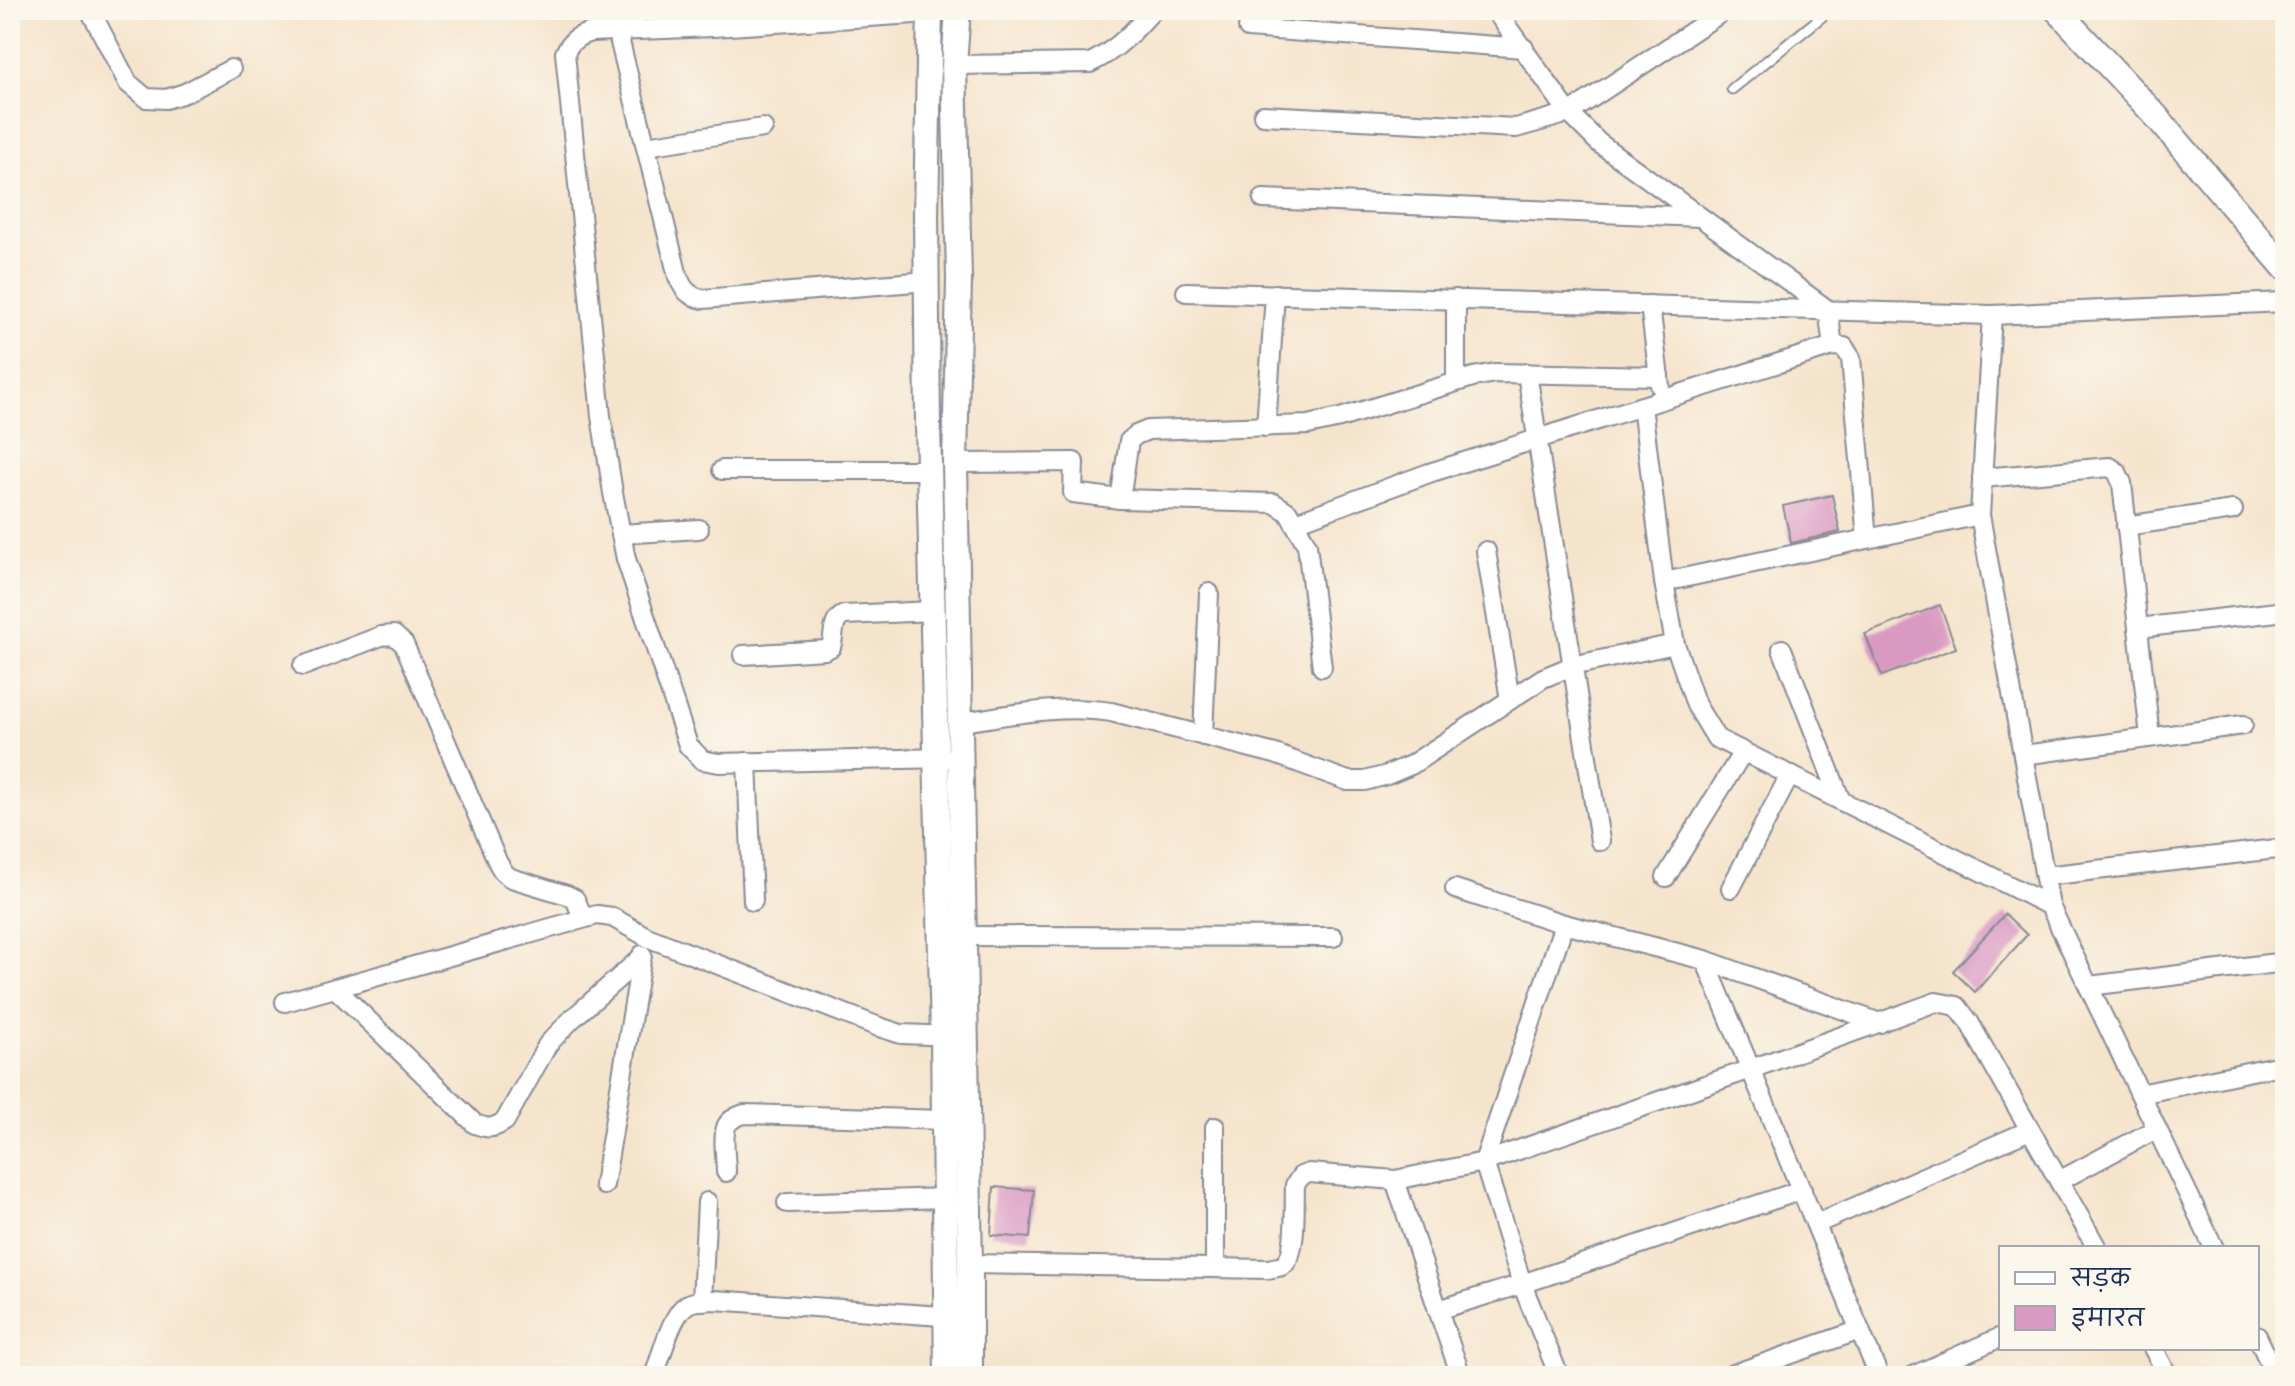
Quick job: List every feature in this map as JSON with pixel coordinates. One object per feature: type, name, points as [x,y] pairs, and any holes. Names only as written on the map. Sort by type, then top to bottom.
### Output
[{"type":"street","points":[[90,10],[128,83],[146,98],[166,99],[185,93],[231,69]]},
{"type":"street","points":[[958,10],[954,65],[959,279],[955,463],[964,936],[945,1120],[946,1198],[959,1317],[970,1376]]},
{"type":"street","points":[[954,65],[1090,63],[1122,43],[1153,10]]},
{"type":"street","points":[[1495,10],[1569,113],[1599,143],[1828,310],[1833,346]]},
{"type":"street","points":[[1263,115],[1516,128],[1569,113],[1725,10]]},
{"type":"street","points":[[2057,10],[2156,116],[2285,268]]},
{"type":"street","points":[[947,1376],[970,1264],[936,758],[926,215],[930,12],[713,18],[578,36],[570,42],[565,53],[601,416],[626,559],[688,745],[702,760],[719,763],[936,758],[961,757]]},
{"type":"street","points":[[1248,28],[1524,48]]},
{"type":"street","points":[[617,30],[678,277],[684,290],[703,299],[928,281]]},
{"type":"street","points":[[646,146],[763,128]]},
{"type":"street","points":[[1263,199],[1700,217]]},
{"type":"street","points":[[926,215],[957,214]]},
{"type":"street","points":[[1186,292],[1992,315],[2285,302]]},
{"type":"street","points":[[1266,427],[1275,294]]},
{"type":"street","points":[[1456,299],[1456,382]]},
{"type":"street","points":[[1650,305],[1662,400]]},
{"type":"street","points":[[1992,315],[1980,515],[2050,906],[2213,1246]]},
{"type":"street","points":[[1296,522],[1429,473],[1833,346],[1844,347],[1851,358],[1867,539]]},
{"type":"street","points":[[1120,499],[1129,441],[1148,430],[1308,425],[1495,373],[1659,376]]},
{"type":"street","points":[[1527,373],[1600,841]]},
{"type":"street","points":[[1642,406],[1675,644],[1696,705],[1716,738],[2050,906]]},
{"type":"street","points":[[928,424],[956,425]]},
{"type":"street","points":[[955,463],[1074,462],[1073,493],[1120,499],[1274,503],[1296,522],[1307,545],[1322,667]]},
{"type":"street","points":[[1982,478],[2110,467],[2117,472],[2122,483],[2150,737]]},
{"type":"street","points":[[722,470],[929,470]]},
{"type":"street","points":[[2126,526],[2233,510]]},
{"type":"street","points":[[1664,582],[1980,515]]},
{"type":"street","points":[[621,534],[699,529]]},
{"type":"street","points":[[1486,551],[1510,700]]},
{"type":"street","points":[[1203,736],[1209,593]]},
{"type":"street","points":[[743,655],[825,650],[831,647],[838,618],[849,613],[933,611]]},
{"type":"street","points":[[2138,628],[2277,612]]},
{"type":"street","points":[[303,666],[381,636],[394,635],[404,644],[504,873],[575,899],[583,917]]},
{"type":"street","points":[[961,722],[1059,708],[1085,708],[1275,754],[1348,781],[1365,781],[1411,765],[1543,678],[1572,666],[1675,644]]},
{"type":"street","points":[[1782,649],[1841,801]]},
{"type":"street","points":[[2023,755],[2243,725]]},
{"type":"street","points":[[1666,877],[1743,752]]},
{"type":"street","points":[[747,762],[753,901]]},
{"type":"street","points":[[1731,888],[1790,775]]},
{"type":"street","points":[[2045,876],[2285,848]]},
{"type":"street","points":[[1455,889],[1564,924],[1705,960],[1880,1023]]},
{"type":"street","points":[[285,1002],[597,915],[612,917],[647,937],[879,1027],[901,1034],[955,1036]]},
{"type":"street","points":[[1559,1376],[1522,1284],[1484,1162],[1564,924]]},
{"type":"street","points":[[964,936],[1333,937]]},
{"type":"street","points":[[604,1185],[647,937]]},
{"type":"street","points":[[335,988],[475,1124],[486,1129],[495,1128],[505,1121],[548,1044],[641,958]]},
{"type":"street","points":[[1705,960],[1879,1376]]},
{"type":"street","points":[[2089,986],[2285,962]]},
{"type":"street","points":[[970,1264],[1281,1267],[1288,1260],[1292,1248],[1295,1185],[1301,1176],[1309,1173],[1395,1180],[1484,1162],[1936,1002],[1957,1006],[1969,1022],[2096,1246]]},
{"type":"street","points":[[2140,1094],[2271,1067]]},
{"type":"street","points":[[726,1172],[727,1124],[744,1114],[945,1120]]},
{"type":"street","points":[[1215,1127],[1215,1268]]},
{"type":"street","points":[[2059,1181],[2156,1129]]},
{"type":"street","points":[[1816,1224],[2030,1130]]},
{"type":"street","points":[[1395,1180],[1461,1376]]},
{"type":"street","points":[[1438,1310],[1802,1190]]},
{"type":"street","points":[[787,1203],[946,1198]]},
{"type":"street","points":[[702,1301],[707,1202]]},
{"type":"street","points":[[654,1376],[677,1314],[686,1305],[702,1301],[959,1317]]},
{"type":"street","points":[[1728,1376],[1860,1330]]},
{"type":"street","points":[[1913,1376],[1999,1338]]},
{"type":"street","points":[[2259,1340],[2276,1376]]},
{"type":"street","points":[[2154,1350],[2168,1376]]},
{"type":"lane","points":[[1732,89],[1830,10]]},
{"type":"building","points":[[1832,495],[1840,532],[1791,543],[1783,506]]},
{"type":"building","points":[[1940,605],[1956,648],[1882,676],[1865,634]]},
{"type":"building","points":[[2005,914],[2027,935],[1975,992],[1953,971]]},
{"type":"building","points":[[994,1187],[1034,1190],[1030,1238],[991,1235]]}]
